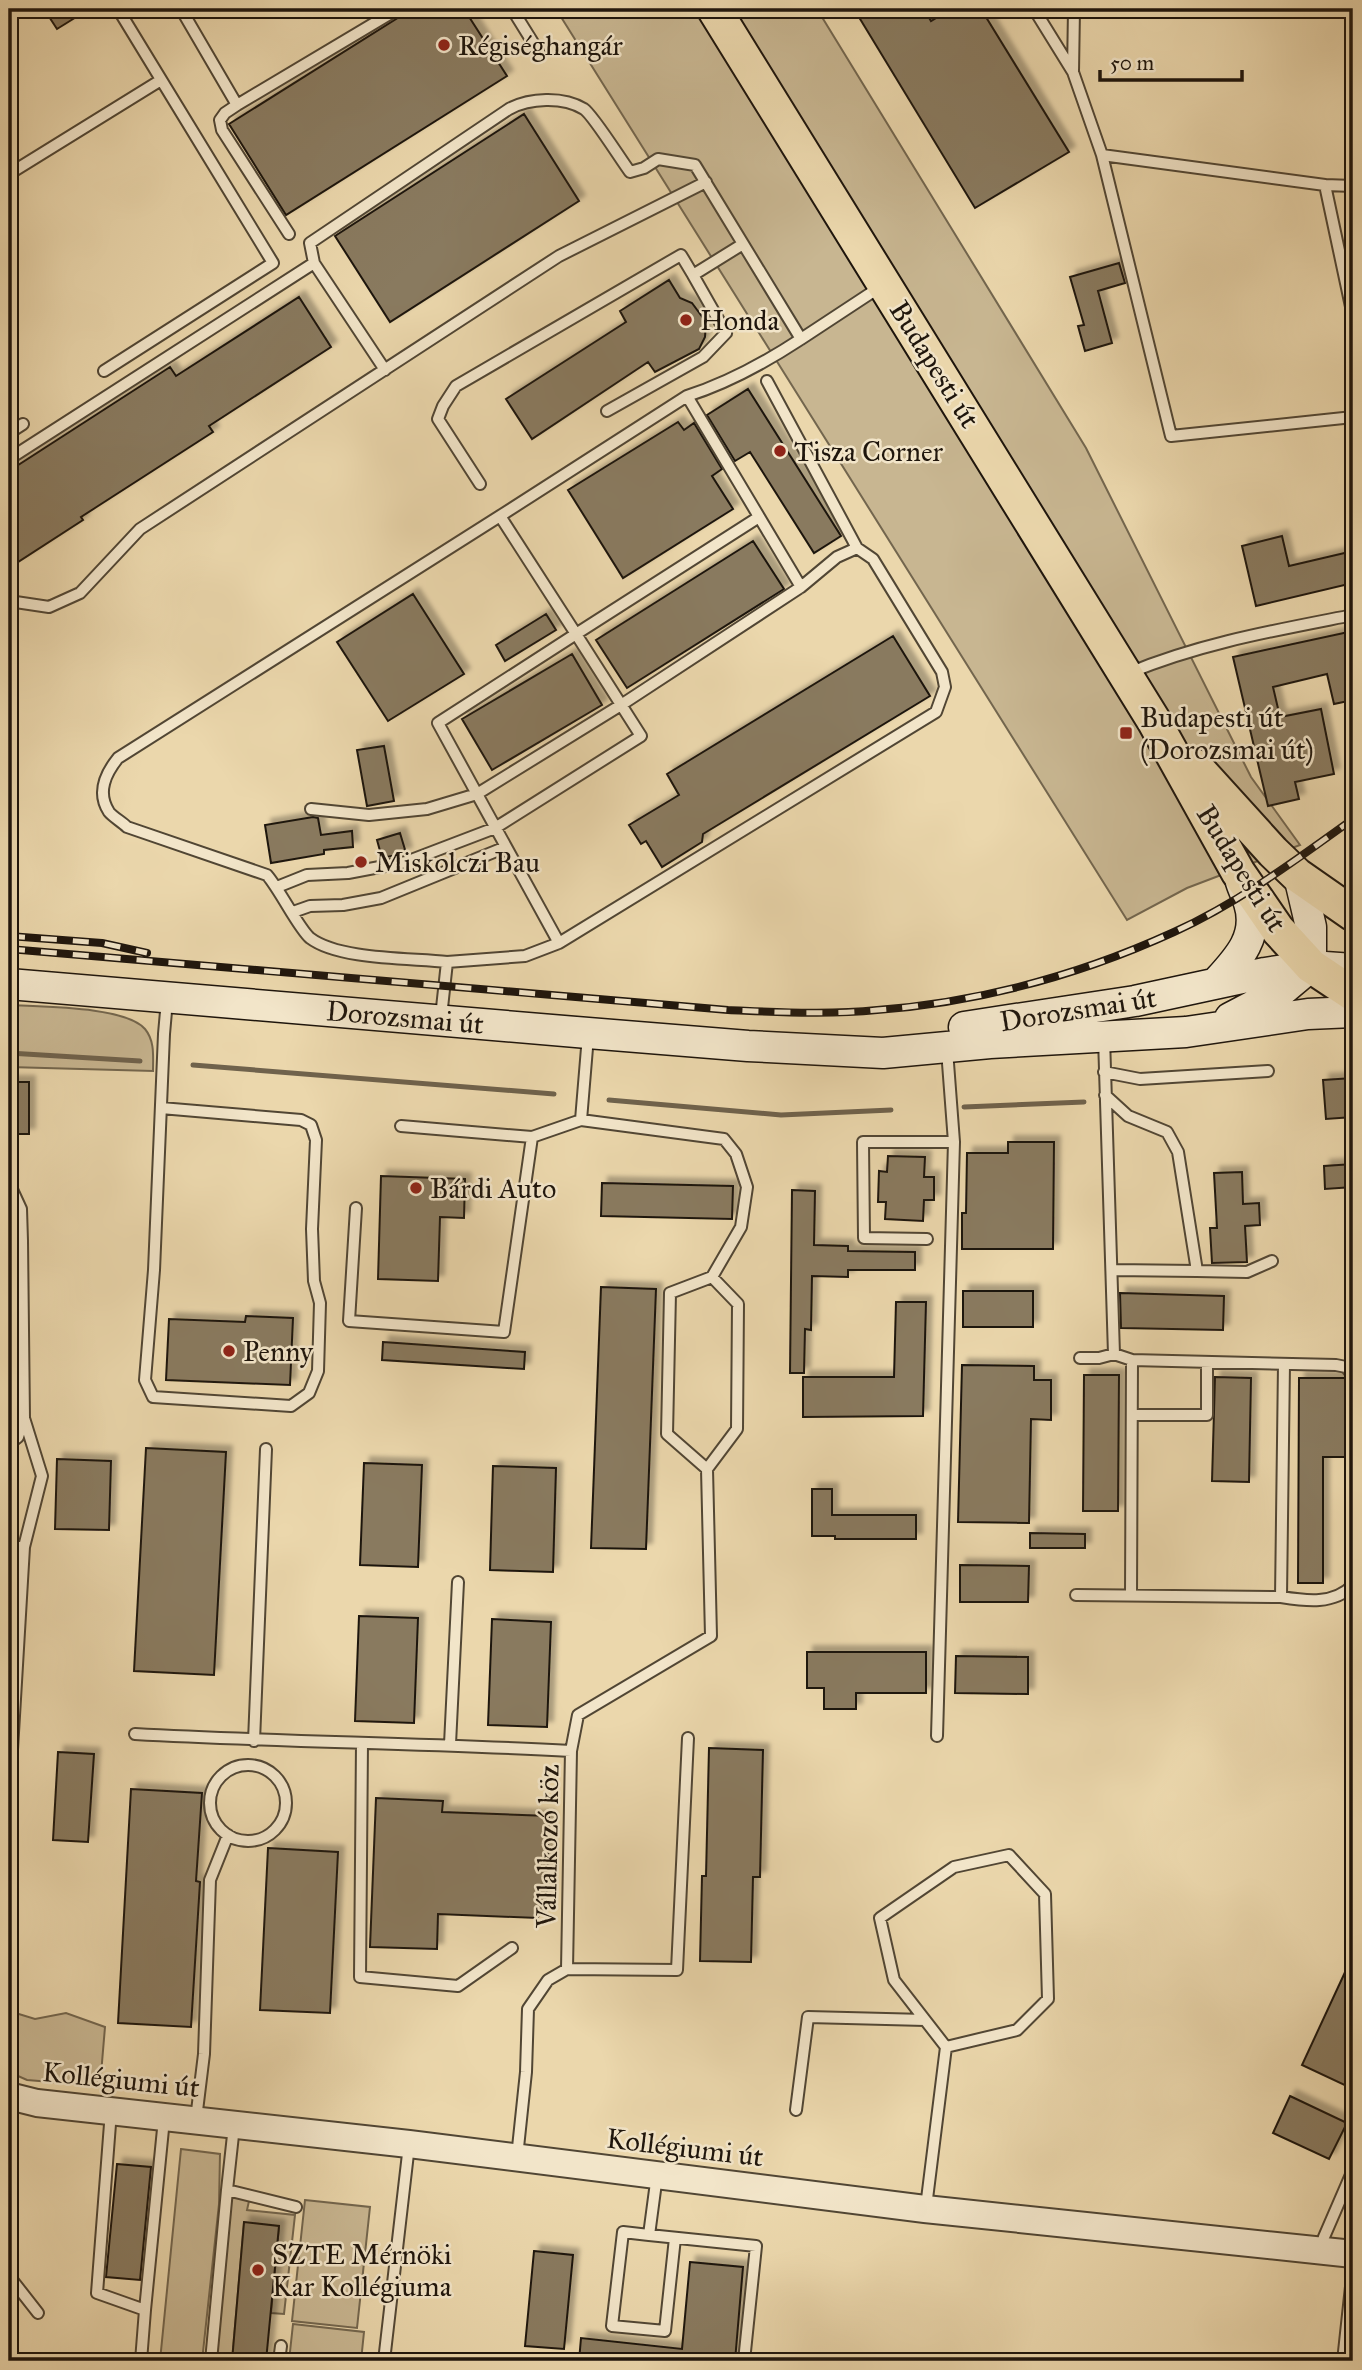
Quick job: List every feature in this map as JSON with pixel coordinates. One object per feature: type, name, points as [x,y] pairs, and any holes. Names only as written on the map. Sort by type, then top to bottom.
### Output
[{"type":"main road","name":"Budapesti út","points":[[714,9],[1154,721],[1238,872],[1278,930],[1311,966],[1353,994]]},
{"type":"main road","name":"Budapesti út","points":[[1154,721],[1273,852],[1299,876],[1353,914]]},
{"type":"main road","points":[[1216,983],[1245,948],[1252,931],[1250,906],[1238,872]]},
{"type":"main road","points":[[1211,1028],[1280,992],[1311,966],[1311,927],[1299,876]]},
{"type":"main road","name":"Dorozsmai út","points":[[9,984],[588,1033],[883,1053],[947,1047],[1117,1020],[1216,983],[1311,966],[1353,969]]},
{"type":"main road","name":"Dorozsmai út","points":[[801,1049],[880,1035],[1068,1013],[1211,1028],[1308,1014],[1353,1012]]},
{"type":"street","name":"Kollégiumi út","points":[[9,2096],[37,2103],[409,2144],[925,2209],[1353,2254]]},
{"type":"lane","points":[[104,371],[273,263],[118,9]]},
{"type":"lane","points":[[181,9],[237,105]]},
{"type":"lane","points":[[289,234],[222,130],[220,120],[237,105],[398,9]]},
{"type":"lane","points":[[512,9],[540,54]]},
{"type":"lane","points":[[1034,9],[1073,72],[1102,155],[1171,436],[1353,417]]},
{"type":"lane","points":[[1073,72],[1074,9]]},
{"type":"lane","points":[[9,174],[161,80]]},
{"type":"lane","points":[[385,370],[314,263],[310,243],[518,104],[557,100],[585,110],[630,172],[644,169],[659,159],[695,165],[801,339]]},
{"type":"lane","points":[[1102,155],[1325,185],[1353,186]]},
{"type":"lane","points":[[9,601],[49,607],[80,593],[140,529],[559,256],[706,182]]},
{"type":"lane","points":[[1325,185],[1353,316]]},
{"type":"lane","points":[[692,275],[743,244]]},
{"type":"lane","points":[[480,484],[438,419],[456,386],[681,255],[726,333],[703,357],[607,411]]},
{"type":"lane","points":[[9,459],[314,263]]},
{"type":"lane","points":[[766,381],[857,548],[873,558],[942,672],[945,687],[936,712],[559,943],[525,956],[447,962],[339,952],[308,937],[267,875],[127,827],[109,811],[102,791],[106,774],[118,758],[687,396],[715,387],[779,354],[885,284]]},
{"type":"lane","points":[[687,396],[801,587]]},
{"type":"lane","points":[[9,433],[23,424]]},
{"type":"lane","points":[[277,887],[307,875],[348,873],[406,862],[495,828],[641,736],[500,516]]},
{"type":"lane","points":[[559,943],[438,723],[759,517]]},
{"type":"lane","points":[[311,809],[369,815],[426,809],[477,794],[621,705],[801,587],[837,556],[857,548]]},
{"type":"lane","points":[[1125,674],[1204,647],[1353,615]]},
{"type":"lane","points":[[293,912],[310,906],[343,905],[381,898],[506,847]]},
{"type":"lane","points":[[441,1020],[447,962]]},
{"type":"lane","points":[[161,1108],[301,1119],[312,1125],[316,1140],[312,1229],[314,1281],[320,1303],[318,1371],[309,1393],[290,1406],[153,1397],[145,1380],[154,1270],[161,1108],[167,997]]},
{"type":"lane","points":[[1114,1353],[1104,1072],[1117,1020]]},
{"type":"lane","points":[[581,1120],[588,1033]]},
{"type":"lane","points":[[937,1736],[954,1142],[947,1047]]},
{"type":"lane","points":[[1104,1072],[1140,1079],[1268,1072]]},
{"type":"lane","points":[[1105,1095],[1128,1116],[1167,1132],[1178,1152],[1197,1271]]},
{"type":"lane","points":[[401,1126],[532,1137],[581,1120],[724,1139],[736,1154],[747,1187],[741,1227],[712,1277],[670,1293],[667,1434],[707,1469]]},
{"type":"lane","points":[[356,1208],[349,1321],[504,1332],[532,1137]]},
{"type":"lane","points":[[927,1240],[864,1238],[863,1142],[954,1142]]},
{"type":"lane","points":[[9,1183],[21,1209],[24,1418],[42,1476],[24,1547],[9,1800]]},
{"type":"lane","points":[[9,1241],[22,1241]]},
{"type":"lane","points":[[1113,1270],[1247,1272],[1272,1261]]},
{"type":"lane","points":[[571,1751],[578,1715],[711,1636],[707,1469],[737,1429],[738,1304],[712,1277]]},
{"type":"lane","points":[[1080,1358],[1099,1358],[1114,1353],[1132,1360],[1336,1365],[1346,1367],[1353,1376]]},
{"type":"lane","points":[[1131,1596],[1132,1360]]},
{"type":"lane","points":[[1132,1415],[1207,1415],[1207,1362]]},
{"type":"lane","points":[[1281,1597],[1284,1364]]},
{"type":"lane","points":[[9,1444],[18,1437],[24,1418]]},
{"type":"lane","points":[[254,1741],[266,1448]]},
{"type":"lane","points":[[9,1547],[24,1547]]},
{"type":"lane","points":[[450,1744],[458,1582]]},
{"type":"lane","points":[[1076,1595],[1281,1597],[1310,1602],[1338,1596],[1353,1585]]},
{"type":"lane","name":"Vállalkozó köz","points":[[135,1734],[254,1741],[450,1744],[571,1751],[567,1969],[548,1980],[528,2009],[526,2072],[517,2157]]},
{"type":"lane","points":[[567,1969],[677,1970],[688,1738]]},
{"type":"lane","points":[[362,1743],[360,1977],[458,1986],[512,1948]]},
{"type":"lane","points":[[251,1765],[272,1773],[285,1791],[286,1802],[281,1822],[267,1836],[257,1840],[237,1839],[228,1835],[219,1828],[213,1818],[211,1796],[214,1786],[230,1770],[240,1766],[251,1765]]},
{"type":"lane","points":[[196,2119],[204,2054],[210,1880],[228,1835]]},
{"type":"lane","points":[[925,2209],[946,2047],[894,1980],[880,1917],[954,1867],[1009,1855],[1045,1894],[1048,1999],[1017,2030],[946,2047]]},
{"type":"lane","points":[[796,2110],[808,2017],[925,2020]]},
{"type":"lane","points":[[111,2111],[97,2292],[145,2309]]},
{"type":"lane","points":[[141,2361],[164,2116]]},
{"type":"lane","points":[[211,2361],[234,2124]]},
{"type":"lane","points":[[384,2361],[409,2144]]},
{"type":"lane","points":[[1320,2250],[1353,2169]]},
{"type":"lane","points":[[649,2235],[657,2175]]},
{"type":"lane","points":[[227,2190],[296,2207]]},
{"type":"lane","points":[[675,2238],[665,2331],[612,2326],[623,2232],[756,2246],[744,2361]]},
{"type":"lane","points":[[1343,2361],[1353,2268]]},
{"type":"lane","points":[[9,2276],[38,2313]]},
{"type":"lane","points":[[279,2361],[281,2346]]},
{"type":"shaded area","points":[[556,9],[817,9],[1086,448],[1251,777],[1300,845],[1187,888],[1127,920]]},
{"type":"shaded area","points":[[9,1005],[81,1009],[135,1021],[145,1029],[150,1039],[153,1071],[9,1067]]},
{"type":"shaded area","points":[[9,2011],[35,2019],[66,2013],[105,2027],[100,2086],[27,2080],[9,2072]]},
{"type":"shaded area","points":[[181,2149],[220,2154],[219,2204],[202,2361],[160,2361]]},
{"type":"shaded area","points":[[227,2190],[249,2201],[247,2210],[295,2215],[284,2314],[271,2313],[279,2227],[244,2223],[232,2361],[211,2361]]},
{"type":"shaded area","points":[[305,2200],[370,2207],[357,2328],[292,2321]]},
{"type":"shaded area","points":[[293,2324],[364,2332],[361,2361],[289,2361]]},
{"type":"building","points":[[44,9],[89,9],[57,29]]},
{"type":"building","points":[[412,9],[464,9],[507,76],[286,215],[229,124]]},
{"type":"building","points":[[854,9],[924,9],[931,21],[951,9],[981,9],[1069,152],[975,208]]},
{"type":"building","points":[[524,114],[579,201],[390,322],[335,236]]},
{"type":"building","points":[[1119,263],[1125,283],[1098,291],[1112,343],[1085,351],[1078,326],[1084,325],[1070,277]]},
{"type":"building","points":[[669,280],[680,298],[692,303],[706,322],[705,337],[699,349],[655,372],[648,362],[532,439],[506,399],[626,322],[620,311]]},
{"type":"building","points":[[299,297],[331,347],[209,426],[213,432],[81,517],[83,520],[18,562],[9,548],[9,471],[170,367],[176,376]]},
{"type":"building","points":[[748,389],[841,536],[814,553],[750,452],[735,461],[707,415]]},
{"type":"building","points":[[678,422],[684,430],[694,423],[722,469],[712,476],[733,509],[623,578],[568,490]]},
{"type":"building","points":[[1282,536],[1289,566],[1353,551],[1353,583],[1256,606],[1242,546]]},
{"type":"building","points":[[753,541],[784,589],[627,688],[596,640]]},
{"type":"building","points":[[413,594],[464,674],[388,721],[337,642]]},
{"type":"building","points":[[546,614],[556,630],[505,661],[496,645]]},
{"type":"building","points":[[1353,631],[1353,700],[1334,704],[1327,674],[1273,687],[1280,717],[1321,709],[1334,774],[1295,782],[1299,799],[1268,806],[1233,657]]},
{"type":"building","points":[[893,636],[930,696],[703,834],[702,842],[662,867],[646,841],[641,844],[629,825],[679,795],[667,774]]},
{"type":"building","points":[[572,654],[602,705],[492,770],[462,719]]},
{"type":"building","points":[[384,746],[394,801],[367,806],[357,750]]},
{"type":"building","points":[[318,818],[321,835],[352,831],[353,847],[324,850],[324,854],[271,863],[265,825]]},
{"type":"building","points":[[400,833],[406,853],[382,858],[377,840]]},
{"type":"building","points":[[1353,1078],[1353,1117],[1326,1119],[1323,1080]]},
{"type":"building","points":[[9,1082],[29,1082],[29,1134],[9,1134]]},
{"type":"building","points":[[1008,1142],[1054,1142],[1053,1249],[962,1249],[962,1213],[966,1213],[967,1153],[1008,1153]]},
{"type":"building","points":[[888,1156],[925,1157],[924,1177],[934,1177],[934,1200],[924,1200],[923,1221],[885,1219],[886,1202],[878,1202],[879,1171],[887,1172]]},
{"type":"building","points":[[1353,1164],[1353,1187],[1325,1189],[1324,1166]]},
{"type":"building","points":[[1242,1172],[1243,1204],[1259,1203],[1260,1225],[1245,1226],[1247,1262],[1212,1263],[1210,1228],[1217,1228],[1214,1173]]},
{"type":"building","points":[[381,1176],[465,1179],[464,1218],[440,1217],[438,1281],[378,1279]]},
{"type":"building","points":[[602,1183],[733,1186],[732,1219],[601,1216]]},
{"type":"building","points":[[792,1190],[815,1191],[814,1245],[848,1246],[848,1251],[915,1252],[915,1270],[848,1270],[848,1277],[812,1276],[811,1330],[805,1329],[804,1373],[790,1373]]},
{"type":"building","points":[[601,1287],[656,1289],[646,1549],[591,1548]]},
{"type":"building","points":[[963,1291],[1033,1291],[1033,1327],[963,1327]]},
{"type":"building","points":[[1120,1293],[1224,1296],[1223,1330],[1121,1328]]},
{"type":"building","points":[[896,1302],[926,1302],[923,1416],[803,1417],[803,1377],[894,1377]]},
{"type":"building","name":"Penny","points":[[246,1316],[293,1318],[290,1385],[166,1380],[169,1319],[245,1322]]},
{"type":"building","points":[[383,1342],[525,1352],[524,1369],[382,1360]]},
{"type":"building","points":[[962,1365],[1034,1366],[1034,1380],[1051,1380],[1051,1420],[1031,1419],[1029,1523],[958,1522]]},
{"type":"building","points":[[1084,1375],[1119,1375],[1118,1511],[1083,1511]]},
{"type":"building","points":[[1215,1377],[1251,1378],[1249,1482],[1212,1481]]},
{"type":"building","points":[[1299,1378],[1345,1378],[1351,1384],[1353,1457],[1323,1457],[1323,1583],[1298,1583]]},
{"type":"building","points":[[146,1448],[226,1452],[214,1675],[134,1671]]},
{"type":"building","points":[[57,1459],[111,1461],[109,1530],[55,1529]]},
{"type":"building","points":[[364,1463],[422,1465],[418,1567],[360,1565]]},
{"type":"building","points":[[493,1466],[556,1468],[553,1572],[490,1570]]},
{"type":"building","points":[[812,1489],[832,1489],[832,1515],[916,1515],[916,1539],[835,1539],[835,1536],[812,1536]]},
{"type":"building","points":[[1030,1533],[1085,1534],[1085,1548],[1030,1548]]},
{"type":"building","points":[[960,1565],[1029,1566],[1028,1602],[960,1602]]},
{"type":"building","points":[[359,1616],[418,1618],[414,1723],[355,1721]]},
{"type":"building","points":[[492,1619],[551,1622],[547,1727],[488,1725]]},
{"type":"building","points":[[807,1652],[926,1652],[926,1693],[856,1693],[856,1709],[824,1709],[824,1688],[807,1688]]},
{"type":"building","points":[[956,1656],[1028,1657],[1028,1694],[955,1693]]},
{"type":"building","points":[[709,1748],[763,1750],[760,1877],[753,1877],[751,1962],[700,1961],[702,1876],[706,1876]]},
{"type":"building","points":[[58,1752],[94,1754],[88,1842],[53,1840]]},
{"type":"building","points":[[131,1789],[202,1793],[196,1881],[200,1882],[191,2027],[118,2023]]},
{"type":"building","points":[[376,1798],[443,1801],[442,1812],[549,1816],[546,1911],[539,1911],[538,1918],[438,1914],[437,1949],[370,1947]]},
{"type":"building","points":[[268,1848],[338,1852],[330,2013],[260,2010]]},
{"type":"building","points":[[1353,1955],[1353,2089],[1302,2065]]},
{"type":"building","points":[[1290,2096],[1347,2123],[1329,2159],[1273,2133]]},
{"type":"building","points":[[117,2164],[151,2167],[140,2280],[106,2277]]},
{"type":"building","name":"SZTE Mérnöki Kar Kollégiuma","points":[[244,2222],[279,2226],[266,2361],[232,2361]]},
{"type":"building","points":[[534,2251],[573,2255],[564,2349],[525,2346]]},
{"type":"building","points":[[690,2262],[743,2267],[735,2361],[579,2361],[581,2338],[682,2349]]},
{"type":"waterway","points":[[9,1053],[140,1061]]},
{"type":"waterway","points":[[193,1065],[554,1094]]},
{"type":"waterway","points":[[609,1100],[781,1115],[891,1110]]},
{"type":"waterway","points":[[964,1107],[1084,1102]]},
{"type":"railway","points":[[9,949],[728,1010],[859,1012],[991,993],[1066,973],[1138,947],[1174,932],[1244,894],[1353,819]]},
{"type":"railway","points":[[9,936],[102,943],[147,953]]},
{"type":"place","name":"Régiséghangár","points":[[444,45]]},
{"type":"place","name":"Honda","points":[[686,320]]},
{"type":"place","name":"Tisza Corner","points":[[780,451]]},
{"type":"place","name":"Budapesti út (Dorozsmai út)","points":[[1126,733]]},
{"type":"place","name":"Miskolczi Bau","points":[[361,862]]},
{"type":"place","name":"Bárdi Auto","points":[[416,1188]]},
{"type":"place","name":"Penny","points":[[229,1351]]},
{"type":"place","name":"SZTE Mérnöki Kar Kollégiuma","points":[[258,2270]]}]
